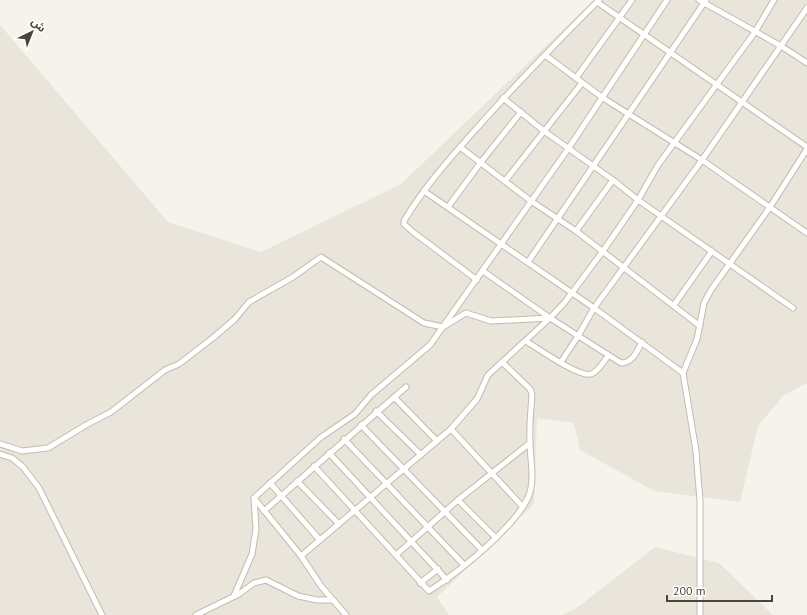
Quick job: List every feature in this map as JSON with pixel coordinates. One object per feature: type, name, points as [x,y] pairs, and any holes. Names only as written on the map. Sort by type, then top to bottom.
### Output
[{"type":"street","points":[[576,78],[632,0]]},
{"type":"street","points":[[254,498],[320,438],[355,414],[377,390],[430,345],[568,149],[668,0]]},
{"type":"street","points":[[301,556],[354,510],[371,498],[421,456],[451,429],[477,399],[488,375],[550,318],[572,293],[638,200],[654,171],[676,143],[716,84],[755,32],[774,0]]},
{"type":"street","points":[[476,280],[404,224],[404,221],[424,191],[503,98],[598,1],[807,148],[770,207],[710,290],[704,303],[697,339],[683,373],[696,451],[700,500],[700,615]]},
{"type":"street","points":[[528,262],[558,220],[670,53],[702,1],[781,46],[807,63]]},
{"type":"street","points":[[561,362],[594,308],[702,160],[807,8]]},
{"type":"street","points":[[545,55],[603,98],[702,160],[807,233]]},
{"type":"street","points":[[505,181],[582,83]]},
{"type":"street","points":[[503,98],[544,131],[613,180],[660,216],[793,308]]},
{"type":"street","points":[[448,207],[481,162],[522,112]]},
{"type":"street","points":[[460,147],[531,201],[603,251],[700,326]]},
{"type":"street","points":[[576,232],[613,180]]},
{"type":"street","points":[[424,191],[594,308],[683,373]]},
{"type":"street","points":[[674,305],[712,251]]},
{"type":"street","points":[[0,444],[22,451],[48,448],[111,412],[166,370],[179,364],[214,337],[235,319],[249,302],[293,277],[321,257],[424,323],[443,327],[466,312],[491,321],[550,318]]},
{"type":"street","points":[[483,271],[550,318],[608,356],[622,363],[632,360],[642,342]]},
{"type":"street","points":[[526,341],[576,371],[591,374],[608,356]]},
{"type":"street","points":[[314,466],[420,583],[429,591],[447,580],[496,538],[515,518],[531,490],[532,473],[530,443],[532,394],[530,389],[502,362]]},
{"type":"street","points":[[264,510],[376,411],[406,387]]},
{"type":"street","points":[[394,397],[437,441]]},
{"type":"street","points":[[376,411],[421,456]]},
{"type":"street","points":[[361,425],[482,550]]},
{"type":"street","points":[[451,429],[522,506]]},
{"type":"street","points":[[344,439],[464,565]]},
{"type":"street","points":[[396,555],[411,540],[458,500],[530,443]]},
{"type":"street","points":[[329,453],[447,580]]},
{"type":"street","points":[[0,454],[12,458],[24,467],[39,488],[102,615]]},
{"type":"street","points":[[298,480],[339,524]]},
{"type":"street","points":[[270,483],[320,539]]},
{"type":"street","points":[[254,498],[301,556],[321,586],[346,615]]},
{"type":"street","points":[[234,596],[252,554],[256,529],[254,498]]},
{"type":"street","points":[[458,500],[496,538]]},
{"type":"street","points":[[420,583],[438,569]]},
{"type":"street","points":[[197,615],[234,596],[254,583],[266,580],[298,596],[317,600],[333,600]]},
{"type":"shaded area","points":[[594,0],[807,0],[807,383],[784,395],[758,426],[740,502],[654,491],[580,450],[574,423],[537,418],[534,504],[437,597],[449,615],[0,615],[0,25],[168,222],[261,252],[401,184]]},
{"type":"shaded area","points":[[655,547],[719,563],[773,615],[562,615],[578,607]]}]
